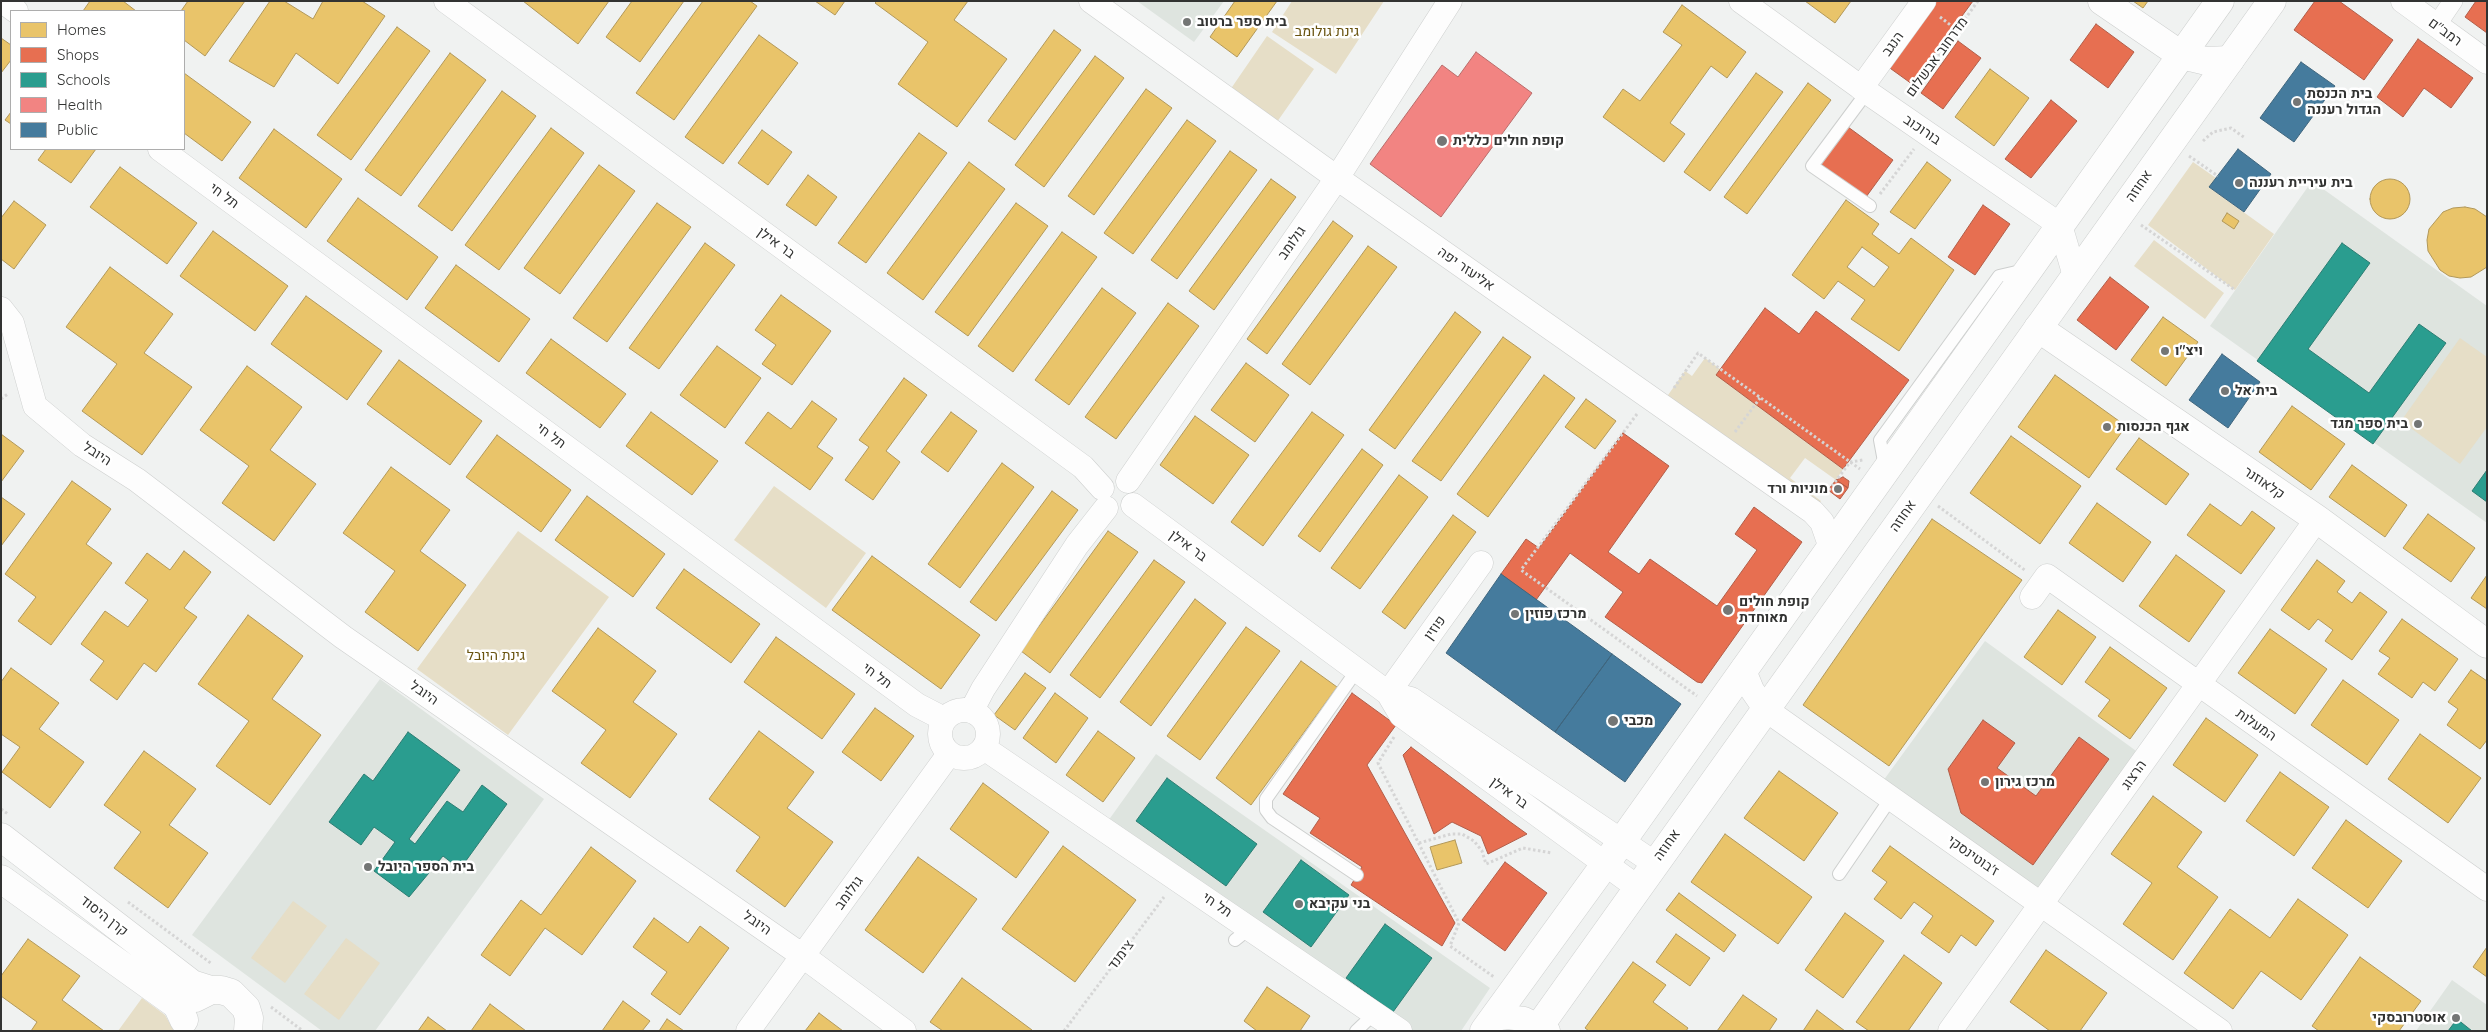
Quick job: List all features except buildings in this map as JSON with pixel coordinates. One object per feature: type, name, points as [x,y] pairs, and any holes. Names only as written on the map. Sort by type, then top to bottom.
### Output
[{"type":"main road","points":[[2102,1],[2159,40],[2174,64]]},
{"type":"main road","points":[[1488,1025],[1622,841],[1830,545],[2220,1]]},
{"type":"main road","name":"אחוזה","points":[[1541,1029],[1654,863],[2075,276],[2181,150],[2230,60],[2272,1]]},
{"type":"main road","points":[[2174,64],[2230,60]]},
{"type":"main road","name":"קלאוזנר","points":[[2038,328],[2317,519],[2487,644]]},
{"type":"main road","name":"קרן היסוד","points":[[5,826],[192,984],[213,978],[221,990],[231,993],[243,1004],[255,1020]]},
{"type":"main road","name":"קרן היסוד","points":[[1,879],[176,1005],[184,1025]]},
{"type":"main road","points":[[184,1025],[186,1009],[213,978]]},
{"type":"street","points":[[2,1],[15,10]]},
{"type":"street","name":"בר אילן","points":[[446,1],[1075,461],[1104,498]]},
{"type":"street","name":"אליעזר יפה","points":[[1091,1],[1337,178],[1813,512],[1822,522],[1830,545]]},
{"type":"street","name":"גולומב","points":[[1128,482],[1337,178],[1450,1]]},
{"type":"street","name":"בורוכוב","points":[[1741,1],[1864,90],[2060,225]]},
{"type":"street","name":"הנגב","points":[[1864,90],[1924,1]]},
{"type":"street","name":"רמב\"ם","points":[[2403,1],[2487,62]]},
{"type":"street","points":[[2436,26],[2453,1]]},
{"type":"street","name":"תל חי","points":[[161,150],[917,705],[944,718]]},
{"type":"street","points":[[2060,225],[2075,276]]},
{"type":"street","name":"היובל","points":[[1,309],[12,323],[36,406],[82,444],[138,480],[343,637],[803,956],[904,1031]]},
{"type":"street","points":[[972,710],[1078,545],[1104,498],[1112,479],[1123,479],[1128,482],[1135,490],[1136,496],[1129,510],[1117,514],[1104,498]]},
{"type":"street","name":"בר אילן","points":[[1133,505],[1388,693],[1401,715],[1637,887]]},
{"type":"street","name":"הרצוג","points":[[1950,1031],[2317,519]]},
{"type":"street","name":"פוזין","points":[[1388,693],[1481,563]]},
{"type":"street","name":"המעלות","points":[[2032,597],[2047,576],[2487,889]]},
{"type":"street","name":"ז'בוטינסקי","points":[[1743,668],[1752,690],[1765,709],[2220,1031]]},
{"type":"street","name":"בר אילן","points":[[1388,693],[1411,698],[1654,863]]},
{"type":"street","points":[[959,709],[972,710],[982,718],[986,725],[987,741],[984,748],[970,758],[961,759],[949,754],[941,744],[939,735],[944,718],[959,709]]},
{"type":"street","name":"תל חי","points":[[984,748],[1178,878],[1205,907],[1242,934],[1400,1031]]},
{"type":"street","name":"גולומב","points":[[748,1031],[949,754]]},
{"type":"street","points":[[1488,1025],[1507,1017],[1524,1019],[1541,1029]]},
{"type":"lane","points":[[1864,90],[1812,166],[1870,206]]},
{"type":"lane","points":[[1357,670],[1266,799],[1266,810],[1272,818],[1357,875]]},
{"type":"lane","points":[[1839,874],[1891,798]]},
{"type":"lane","points":[[1356,1031],[1374,1014]]},
{"type":"path","name":"מדרחוב אבשלום","points":[[1896,112],[1978,1]]},
{"type":"path","points":[[2199,146],[2213,132],[2231,128],[2245,138]]},
{"type":"path","points":[[1870,206],[1926,132]]},
{"type":"path","points":[[2181,150],[2195,152]]},
{"type":"path","points":[[2181,150],[2186,165]]},
{"type":"path","points":[[2181,150],[2218,176]]},
{"type":"path","points":[[2135,232],[2146,217]]},
{"type":"path","points":[[2141,224],[2235,290]]},
{"type":"path","points":[[1714,708],[1521,570],[1655,401],[1698,353],[1850,462],[1881,475]]},
{"type":"path","points":[[1722,448],[1760,398]]},
{"type":"path","points":[[1813,512],[1850,462]]},
{"type":"path","points":[[1920,492],[2028,573]]},
{"type":"path","points":[[1401,715],[1404,724],[1378,763],[1459,923],[1450,946],[1512,991]]},
{"type":"path","points":[[1,809],[5,826]]},
{"type":"path","points":[[1419,843],[1451,834],[1462,834],[1474,841],[1482,851],[1486,864],[1523,848],[1560,855]]},
{"type":"path","name":"צימנד","points":[[1064,1031],[1178,878]]},
{"type":"path","points":[[120,896],[213,978]]},
{"type":"path","points":[[255,1020],[303,1031]]},
{"type":"shaded area","name":"בית ספר ברטוב","points":[[1137,1],[1224,1],[1194,42]]},
{"type":"shaded area","name":"בית ספר מגד","points":[[2312,181],[2487,306],[2487,523],[2210,326]]},
{"type":"shaded area","points":[[1985,641],[2139,753],[2037,894],[1883,781]]},
{"type":"shaded area","name":"בית הספר היובל","points":[[380,679],[544,799],[375,1031],[322,1031],[192,935]]},
{"type":"shaded area","name":"בני עקיבא","points":[[1156,754],[1490,988],[1461,1031],[1410,1031],[1108,821]]},
{"type":"shaded area","name":"אוסטרובסקי","points":[[2452,980],[2487,1005],[2487,1031],[2416,1031]]},
{"type":"green space","name":"גינת גולומב","points":[[1292,1],[1384,1],[1336,74],[1272,32]]},
{"type":"green space","points":[[1267,36],[1314,69],[1277,122],[1230,90]]},
{"type":"green space","points":[[2193,162],[2216,178],[2210,188],[2274,234],[2235,290],[2148,225]]},
{"type":"green space","points":[[2154,240],[2224,293],[2205,319],[2134,266]]},
{"type":"green space","points":[[2460,338],[2487,357],[2487,427],[2460,464],[2401,421]]},
{"type":"green space","points":[[1705,358],[1720,369],[1716,375],[1843,469],[1836,480],[1805,458],[1790,478],[1821,501],[1813,512],[1661,405],[1685,371],[1692,376]]},
{"type":"green space","points":[[774,486],[866,553],[826,608],[734,540]]},
{"type":"green space","name":"גינת היובל","points":[[518,531],[609,597],[508,735],[417,669]]},
{"type":"green space","points":[[293,901],[327,926],[285,983],[251,958]]},
{"type":"green space","points":[[346,938],[380,963],[339,1020],[304,994]]},
{"type":"green space","points":[[142,998],[165,1015],[174,1031],[118,1031]]},
{"type":"place","name":"בית ספר ברטוב","points":[[1187,22]]},
{"type":"place","name":"בית הכנסת הגדול רעננה","points":[[2297,102]]},
{"type":"place","name":"קופת חולים כללית","points":[[1442,141]]},
{"type":"place","name":"בית עיריית רעננה","points":[[2239,183]]},
{"type":"place","name":"ויצ\"ו","points":[[2165,351]]},
{"type":"place","name":"בית אל","points":[[2225,391]]},
{"type":"place","name":"בית ספר מגד","points":[[2418,424]]},
{"type":"place","name":"אגף הכנסות","points":[[2107,427]]},
{"type":"place","name":"מוניות ורד","points":[[1838,489]]},
{"type":"place","name":"קופת חולים מאוחדת","points":[[1728,610]]},
{"type":"place","name":"מרכז פוזין","points":[[1515,614]]},
{"type":"place","name":"מכבי","points":[[1613,721]]},
{"type":"place","name":"מרכז גירון","points":[[1985,782]]},
{"type":"place","name":"בית הספר היובל","points":[[368,867]]},
{"type":"place","name":"בני עקיבא","points":[[1299,904]]},
{"type":"place","name":"אוסטרובסקי","points":[[2456,1018]]}]
